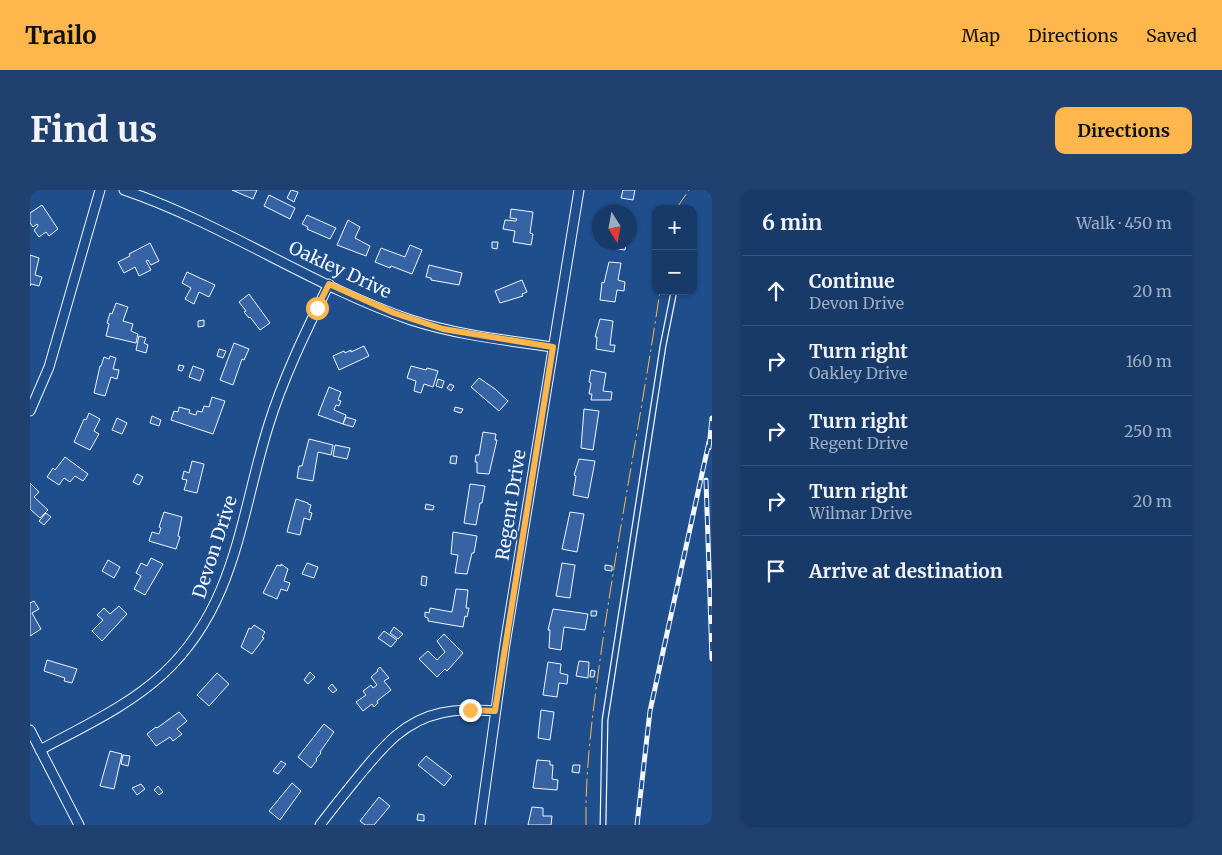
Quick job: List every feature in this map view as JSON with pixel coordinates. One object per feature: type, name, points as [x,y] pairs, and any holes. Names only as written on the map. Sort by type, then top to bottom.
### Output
[{"type":"street","points":[[30,411],[49,367],[100,190]]},
{"type":"street","name":"Oakley Drive","points":[[124,190],[210,226],[329,284],[394,313],[443,329],[553,347]]},
{"type":"street","name":"Regent Drive","points":[[480,825],[495,711],[579,190]]},
{"type":"street","name":"Devon Drive","points":[[40,750],[102,716],[146,688],[178,658],[206,620],[220,595],[236,549],[263,442],[279,394],[329,284]]},
{"type":"street","points":[[320,825],[384,746],[407,727],[418,720],[443,712],[461,710],[495,711]]},
{"type":"street","points":[[30,730],[79,825]]},
{"type":"lane","points":[[603,825],[605,720],[663,346],[673,295]]},
{"type":"building","points":[[232,190],[257,190],[253,199]]},
{"type":"building","points":[[291,190],[298,192],[294,202],[287,198]]},
{"type":"building","points":[[623,190],[635,190],[633,200],[621,198]]},
{"type":"building","points":[[269,195],[295,208],[290,219],[264,206]]},
{"type":"building","points":[[42,205],[58,229],[49,236],[46,232],[39,237],[34,230],[38,226],[37,224],[33,227],[30,223],[30,213]]},
{"type":"building","points":[[511,209],[533,212],[530,233],[533,234],[531,245],[513,242],[515,231],[503,229],[505,220],[516,221],[517,219],[510,218]]},
{"type":"building","points":[[307,215],[336,228],[330,239],[307,229],[308,227],[302,224]]},
{"type":"building","points":[[348,220],[360,227],[355,238],[370,246],[366,256],[337,245]]},
{"type":"building","points":[[492,242],[498,242],[497,249],[492,248]]},
{"type":"building","points":[[150,243],[159,261],[151,265],[148,260],[146,261],[151,270],[139,276],[135,267],[124,273],[118,262]]},
{"type":"building","points":[[410,245],[422,250],[412,274],[375,262],[381,248],[405,257]]},
{"type":"building","points":[[30,255],[39,258],[35,275],[42,277],[39,286],[31,284],[30,286]]},
{"type":"building","points":[[609,262],[621,263],[618,280],[625,282],[624,291],[617,290],[615,302],[600,300],[602,282],[604,283]]},
{"type":"building","points":[[429,265],[462,273],[459,285],[431,280],[431,278],[426,277]]},
{"type":"building","points":[[187,272],[215,285],[209,297],[199,292],[194,304],[185,299],[191,288],[182,283]]},
{"type":"building","points":[[522,280],[527,292],[522,294],[523,296],[500,303],[495,291]]},
{"type":"building","points":[[249,294],[270,323],[260,330],[244,312],[246,311],[239,302]]},
{"type":"building","points":[[116,303],[128,307],[123,321],[133,324],[131,331],[138,334],[136,343],[106,336],[110,313],[112,314]]},
{"type":"building","points":[[600,319],[613,321],[610,345],[615,345],[614,352],[596,349],[597,337],[595,337]]},
{"type":"building","points":[[204,320],[204,326],[198,327],[198,321]]},
{"type":"building","points":[[139,336],[146,338],[144,343],[148,345],[146,353],[136,350]]},
{"type":"building","points":[[234,343],[249,349],[244,360],[242,359],[233,385],[220,380]]},
{"type":"building","points":[[364,346],[369,356],[339,370],[333,356],[344,351],[345,353],[351,350],[351,352]]},
{"type":"building","points":[[219,349],[226,351],[223,358],[217,356]]},
{"type":"building","points":[[110,356],[116,358],[113,369],[119,370],[117,379],[111,377],[105,396],[94,393],[100,366],[104,357],[109,359]]},
{"type":"building","points":[[179,365],[184,366],[182,371],[178,370]]},
{"type":"building","points":[[193,366],[204,370],[200,381],[189,377]]},
{"type":"building","points":[[411,366],[438,371],[433,387],[424,384],[421,393],[414,391],[416,381],[407,378]]},
{"type":"building","points":[[591,370],[606,373],[603,391],[612,392],[611,400],[591,400],[592,394],[589,394],[591,383],[589,382]]},
{"type":"building","points":[[479,378],[508,401],[499,411],[471,387]]},
{"type":"building","points":[[438,379],[444,381],[442,388],[436,386]]},
{"type":"building","points":[[450,384],[454,386],[451,391],[447,388]]},
{"type":"building","points":[[329,387],[341,392],[338,400],[341,401],[334,410],[346,415],[343,424],[318,415]]},
{"type":"building","points":[[212,397],[225,401],[213,434],[171,420],[174,411],[178,412],[179,407],[190,410],[189,413],[196,415],[197,411],[202,412],[204,406],[209,407]]},
{"type":"building","points":[[455,407],[463,409],[461,413],[454,411]]},
{"type":"building","points":[[584,409],[599,411],[593,450],[581,448]]},
{"type":"building","points":[[89,413],[100,419],[94,431],[99,434],[90,450],[74,442],[84,419],[86,420]]},
{"type":"building","points":[[152,416],[161,420],[159,426],[150,423]]},
{"type":"building","points":[[346,417],[356,420],[353,427],[343,424]]},
{"type":"building","points":[[117,418],[127,423],[122,434],[112,430]]},
{"type":"building","points":[[483,432],[496,434],[495,440],[497,440],[489,474],[477,473],[477,462],[475,462],[476,455],[479,455]]},
{"type":"building","points":[[309,439],[333,445],[331,455],[318,452],[313,481],[297,478],[299,466],[302,466]]},
{"type":"building","points":[[335,445],[350,448],[347,459],[333,456]]},
{"type":"building","points":[[451,456],[457,456],[456,464],[450,463]]},
{"type":"building","points":[[65,457],[88,474],[83,481],[75,476],[70,482],[64,478],[59,485],[47,477],[53,468],[55,470]]},
{"type":"building","points":[[579,459],[595,461],[588,498],[573,495],[576,476],[574,475]]},
{"type":"building","points":[[192,461],[204,464],[197,493],[184,490],[187,480],[182,479],[184,471],[189,473]]},
{"type":"building","points":[[137,474],[143,477],[139,485],[133,482]]},
{"type":"building","points":[[30,483],[39,492],[34,497],[48,510],[40,518],[30,509]]},
{"type":"building","points":[[470,484],[485,486],[476,525],[464,523]]},
{"type":"building","points":[[296,499],[311,505],[309,512],[312,513],[310,520],[304,518],[300,535],[287,532]]},
{"type":"building","points":[[426,504],[434,506],[433,510],[425,509]]},
{"type":"building","points":[[164,512],[182,517],[178,536],[180,537],[176,549],[149,541],[152,532],[159,534],[161,528],[159,527]]},
{"type":"building","points":[[570,512],[584,514],[577,552],[562,549]]},
{"type":"building","points":[[46,513],[51,517],[44,525],[39,521]]},
{"type":"building","points":[[453,532],[477,536],[467,574],[455,573],[458,555],[451,554]]},
{"type":"building","points":[[151,558],[163,564],[145,595],[134,589],[141,576],[136,573],[141,563],[147,566]]},
{"type":"building","points":[[108,560],[120,567],[114,578],[102,571]]},
{"type":"building","points":[[307,563],[318,567],[314,578],[302,574]]},
{"type":"building","points":[[562,563],[575,565],[570,598],[556,596]]},
{"type":"building","points":[[281,564],[288,569],[284,581],[290,583],[287,591],[281,589],[277,599],[263,593],[277,565],[281,566]]},
{"type":"building","points":[[605,565],[612,566],[612,571],[605,570]]},
{"type":"building","points":[[422,576],[427,577],[426,586],[421,585]]},
{"type":"building","points":[[456,589],[468,590],[466,608],[469,608],[463,627],[428,621],[428,618],[425,617],[425,612],[429,613],[430,608],[452,612]]},
{"type":"building","points":[[34,601],[39,609],[32,613],[41,629],[30,636],[30,603]]},
{"type":"building","points":[[119,606],[127,614],[102,641],[92,631],[103,620],[97,615],[104,608],[110,614]]},
{"type":"building","points":[[553,609],[588,614],[585,630],[564,627],[561,650],[549,648],[550,630],[548,630]]},
{"type":"building","points":[[591,611],[597,611],[596,616],[591,616]]},
{"type":"building","points":[[254,625],[265,632],[262,637],[264,638],[252,654],[241,647],[249,628],[251,629]]},
{"type":"building","points":[[394,627],[403,634],[398,639],[390,633]]},
{"type":"building","points":[[384,631],[397,640],[391,647],[378,638]]},
{"type":"building","points":[[444,634],[463,653],[447,671],[445,669],[437,677],[419,659],[428,651],[437,660],[445,652],[437,641]]},
{"type":"building","points":[[47,660],[77,669],[72,683],[64,681],[65,678],[44,671]]},
{"type":"building","points":[[579,661],[589,662],[588,678],[576,676]]},
{"type":"building","points":[[548,662],[561,664],[560,673],[568,675],[567,684],[559,683],[557,697],[543,695]]},
{"type":"building","points":[[380,667],[389,678],[384,681],[391,690],[377,701],[378,703],[374,707],[372,704],[363,711],[356,702],[366,695],[363,691],[371,685],[373,688],[377,685],[371,677]]},
{"type":"building","points":[[591,670],[595,671],[594,677],[590,677]]},
{"type":"building","points":[[310,672],[315,677],[308,684],[304,680]]},
{"type":"building","points":[[217,673],[229,684],[209,706],[197,695]]},
{"type":"building","points":[[332,684],[337,690],[333,693],[328,688]]},
{"type":"building","points":[[541,710],[554,712],[550,740],[538,738]]},
{"type":"building","points":[[179,712],[187,721],[177,729],[182,734],[173,741],[170,737],[156,746],[147,734]]},
{"type":"building","points":[[324,724],[334,732],[311,768],[298,757]]},
{"type":"building","points":[[110,751],[122,754],[114,789],[100,786]]},
{"type":"building","points":[[123,755],[130,756],[128,766],[121,764]]},
{"type":"building","points":[[426,756],[452,776],[444,786],[418,765]]},
{"type":"building","points":[[537,760],[550,761],[550,765],[553,765],[552,779],[558,780],[557,790],[533,788]]},
{"type":"building","points":[[281,761],[286,764],[278,774],[273,771]]},
{"type":"building","points":[[573,765],[580,765],[579,773],[572,772]]},
{"type":"building","points":[[292,783],[301,791],[280,820],[269,811]]},
{"type":"building","points":[[141,784],[145,789],[137,795],[132,788]]},
{"type":"building","points":[[158,786],[163,792],[159,795],[154,790]]},
{"type":"building","points":[[379,797],[390,806],[374,825],[365,825],[360,821]]},
{"type":"building","points":[[532,807],[543,808],[543,816],[552,816],[551,825],[528,825]]},
{"type":"building","points":[[418,814],[424,815],[424,821],[417,820]]},
{"type":"railway","points":[[709,448],[712,418]]},
{"type":"railway","points":[[637,825],[650,711],[709,442]]},
{"type":"railway","points":[[706,480],[712,659]]},
{"type":"power","points":[[679,205],[689,190]]},
{"type":"power","points":[[586,825],[589,753],[597,680],[659,295]]},
{"type":"route","points":[[317,308],[329,284],[411,320],[475,336],[553,347],[495,711],[470,710]]}]
